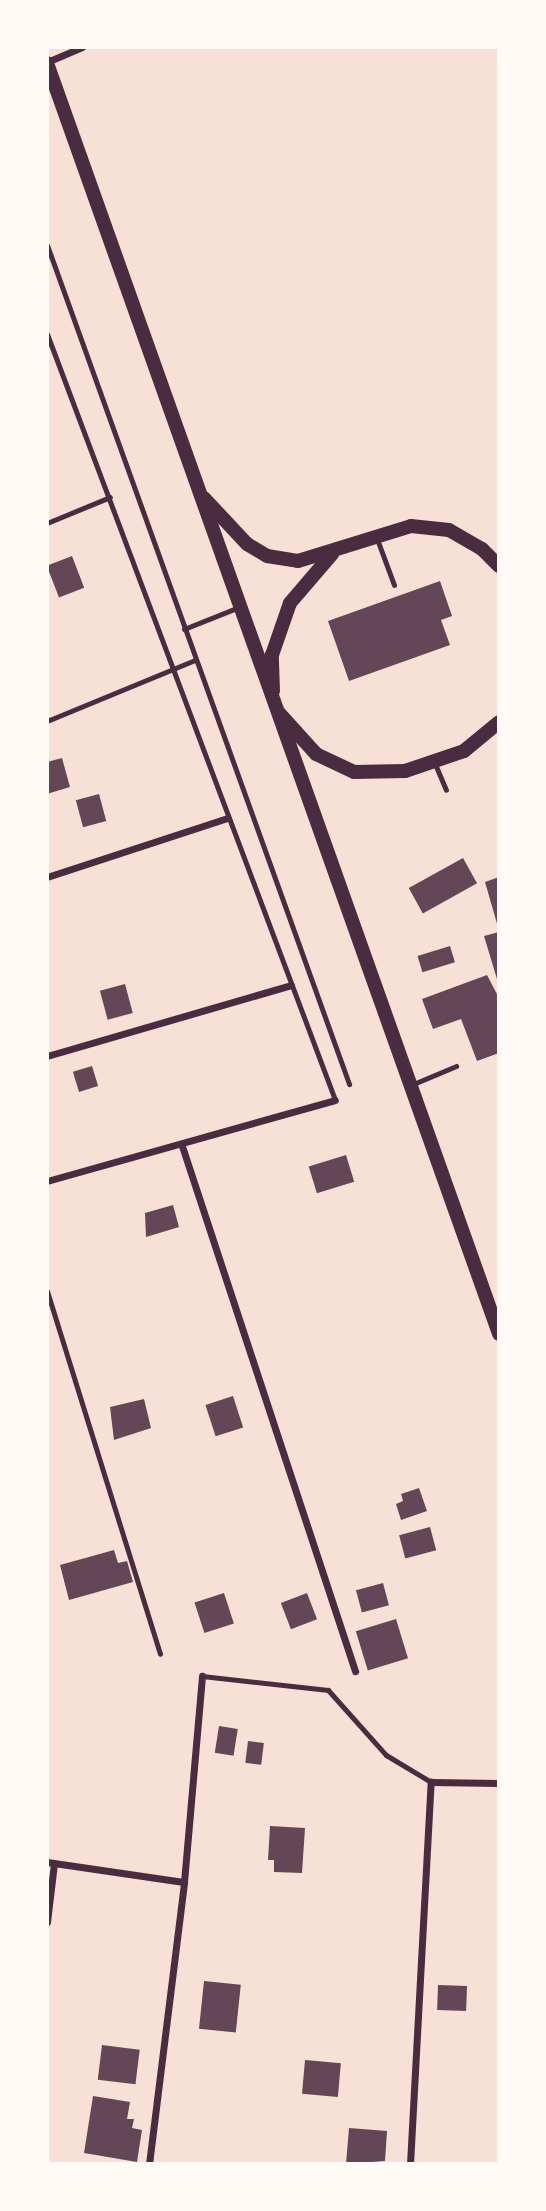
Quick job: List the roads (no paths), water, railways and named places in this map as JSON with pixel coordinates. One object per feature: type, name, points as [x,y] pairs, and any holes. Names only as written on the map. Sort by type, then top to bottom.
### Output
[{"type":"main road","points":[[47,63],[201,494],[273,705],[499,1334]]},
{"type":"main road","points":[[201,494],[247,544],[267,556],[298,561],[332,554],[376,536],[411,526],[449,530],[482,549],[499,566]]},
{"type":"main road","points":[[332,554],[290,604],[272,655],[273,705],[316,754],[354,772],[405,772],[464,751],[498,724]]},
{"type":"street","points":[[47,63],[82,47]]},
{"type":"street","points":[[47,877],[227,818]]},
{"type":"street","points":[[47,1056],[291,985]]},
{"type":"street","points":[[47,1181],[182,1146],[335,1100]]},
{"type":"street","points":[[182,1146],[355,1671]]},
{"type":"street","points":[[149,2164],[184,1882],[202,1676]]},
{"type":"street","points":[[410,2164],[430,1782],[499,1783]]},
{"type":"street","points":[[47,1922],[51,1862],[184,1882]]},
{"type":"lane","points":[[47,245],[349,1084]]},
{"type":"lane","points":[[47,334],[335,1100]]},
{"type":"lane","points":[[47,359],[55,356]]},
{"type":"lane","points":[[47,523],[110,497]]},
{"type":"lane","points":[[376,536],[394,585]]},
{"type":"lane","points":[[184,629],[239,607]]},
{"type":"lane","points":[[47,721],[195,660]]},
{"type":"lane","points":[[434,761],[446,790]]},
{"type":"lane","points":[[409,1086],[456,1066]]},
{"type":"lane","points":[[47,1291],[160,1654]]},
{"type":"lane","points":[[202,1676],[328,1690],[386,1755],[430,1782]]}]
